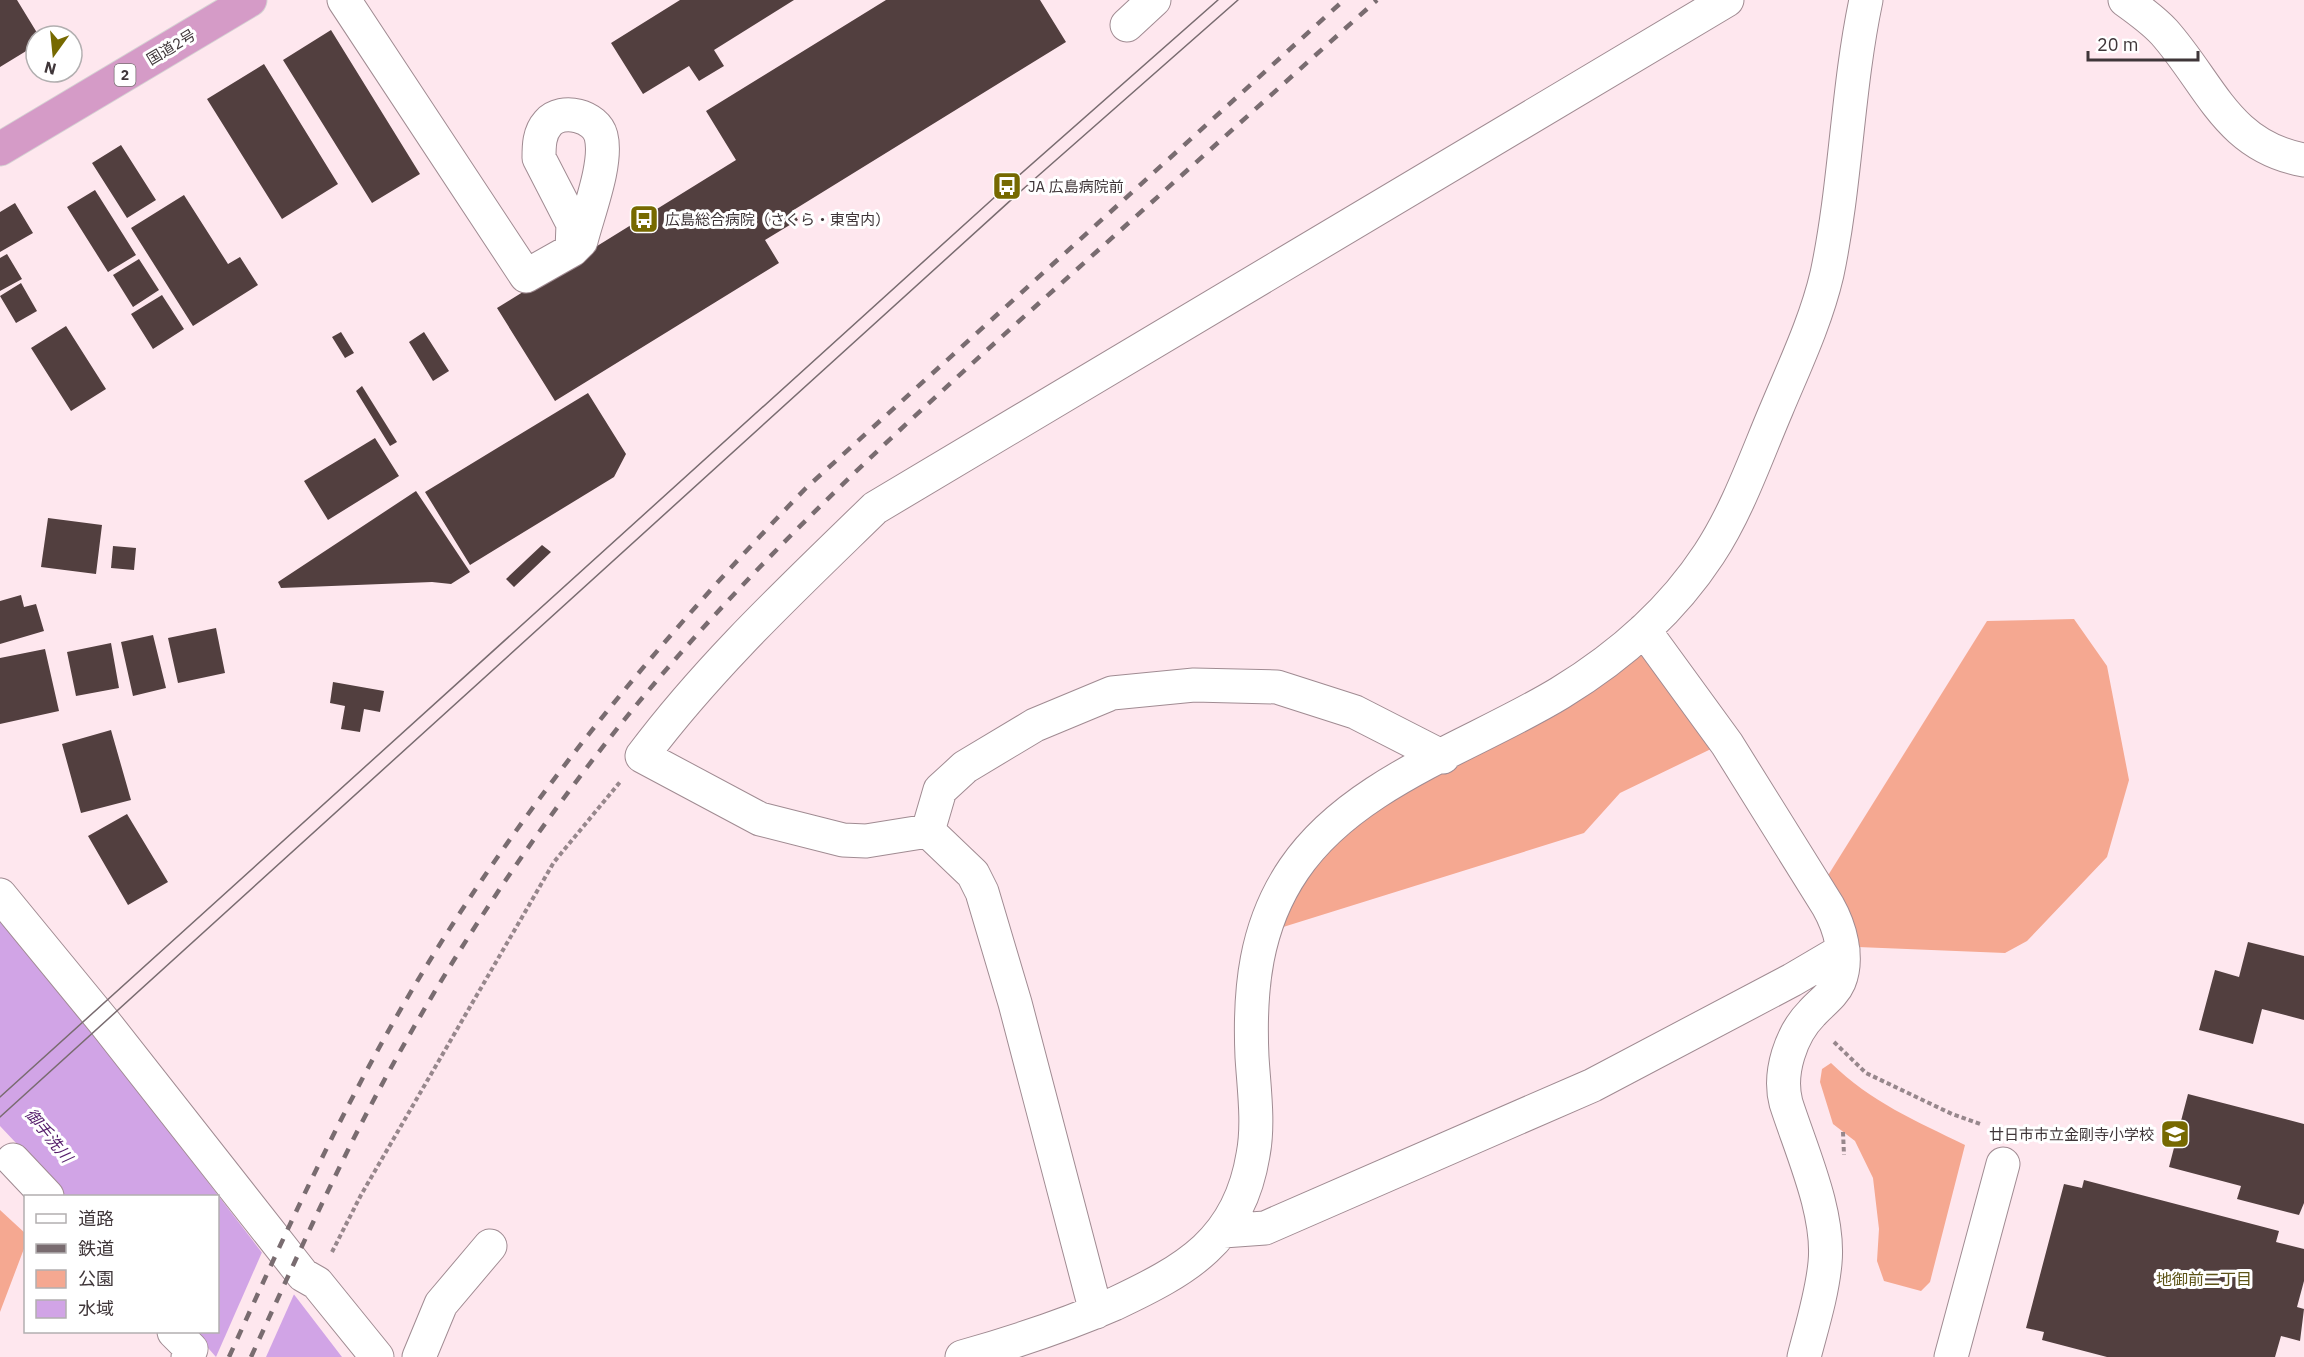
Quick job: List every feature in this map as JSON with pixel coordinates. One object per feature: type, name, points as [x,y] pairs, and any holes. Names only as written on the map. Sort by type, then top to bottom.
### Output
[{"type":"highway","name":"国道2号","points":[[0,150],[250,0]]},
{"type":"street","points":[[344,0],[525,276],[572,250]]},
{"type":"street","points":[[1127,25],[1154,0]]},
{"type":"street","points":[[928,831],[866,841],[843,840],[760,819],[642,756],[679,706],[775,605],[875,508],[1727,0]]},
{"type":"street","points":[[962,1357],[1049,1332],[1096,1312],[1182,1270],[1204,1252],[1222,1231],[1237,1206],[1248,1180],[1254,1153],[1252,981],[1260,942],[1274,904],[1294,869],[1319,838],[1349,812],[1383,789],[1558,694],[1617,656],[1667,609],[1710,553],[1742,491],[1818,306],[1832,245],[1866,0]]},
{"type":"street","points":[[2125,0],[2163,31],[2243,134],[2261,147],[2282,156],[2304,160]]},
{"type":"street","points":[[1644,630],[1713,722],[1832,913],[1843,950],[1843,966],[1839,983],[1810,1014],[1792,1043],[1784,1091],[1825,1232],[1826,1261],[1821,1291],[1804,1357]]},
{"type":"street","points":[[928,831],[940,790],[965,767],[1035,725],[1112,693],[1194,685],[1277,687],[1355,712],[1443,757]]},
{"type":"street","points":[[928,831],[973,874],[982,892],[1015,1003],[1096,1312]]},
{"type":"street","points":[[0,895],[105,1023],[303,1275],[317,1282],[377,1357]]},
{"type":"street","points":[[1222,1231],[1265,1228],[1593,1085],[1772,991],[1843,950]]},
{"type":"street","points":[[13,1160],[45,1195]]},
{"type":"street","points":[[1959,1355],[2003,1164]]},
{"type":"street","points":[[420,1357],[441,1304],[490,1246]]},
{"type":"street","points":[[175,1333],[191,1349],[188,1357]]},
{"type":"path","points":[[317,1282],[362,1195],[554,862],[642,756]]},
{"type":"path","points":[[1810,1014],[1866,1073],[1952,1114],[1980,1124]]},
{"type":"green space","points":[[2074,619],[2107,666],[2129,780],[2107,857],[2027,941],[2005,953],[1858,947],[1827,877],[1987,621]]},
{"type":"green space","points":[[1646,647],[1711,749],[1620,793],[1584,833],[1280,928],[1305,877],[1357,822]]},
{"type":"green space","points":[[1831,1063],[1878,1100],[1965,1145],[1930,1282],[1921,1291],[1884,1281],[1877,1261],[1879,1229],[1873,1178],[1855,1141],[1833,1124],[1820,1082],[1822,1069]]},
{"type":"green space","points":[[0,1210],[24,1232],[24,1249],[0,1312]]},
{"type":"water","name":"御手洗川","points":[[0,911],[218,1195],[65,1195],[0,1126]]},
{"type":"water","points":[[219,1197],[342,1357],[216,1357],[195,1333],[219,1333]]},
{"type":"pier","points":[[263,1250],[295,1292],[266,1357],[216,1357]]},
{"type":"building","points":[[0,0],[17,0],[32,24],[24,24],[24,52],[0,67]]},
{"type":"building","points":[[680,0],[794,0],[714,50],[724,66],[699,81],[689,66],[643,94],[611,43]]},
{"type":"building","points":[[886,0],[1040,0],[1066,42],[792,211],[798,220],[765,240],[779,263],[555,401],[497,308],[736,160],[706,111]]},
{"type":"building","points":[[331,30],[420,174],[372,203],[283,60]]},
{"type":"building","points":[[264,64],[338,184],[282,219],[207,99]]},
{"type":"building","points":[[121,145],[156,200],[127,218],[92,163]]},
{"type":"building","points":[[95,190],[136,255],[108,272],[67,207]]},
{"type":"building","points":[[184,195],[228,264],[240,257],[258,285],[193,326],[131,228]]},
{"type":"building","points":[[15,203],[33,233],[0,252],[0,212]]},
{"type":"building","points":[[7,254],[22,279],[0,291],[0,258]]},
{"type":"building","points":[[139,259],[159,290],[133,307],[113,275]]},
{"type":"building","points":[[21,283],[37,311],[16,323],[0,296]]},
{"type":"building","points":[[162,295],[184,329],[153,349],[131,314]]},
{"type":"building","points":[[66,326],[106,389],[71,411],[31,348]]},
{"type":"building","points":[[341,332],[354,353],[345,358],[332,337]]},
{"type":"building","points":[[424,332],[449,371],[433,381],[409,342]]},
{"type":"building","points":[[362,386],[397,442],[390,446],[356,391]]},
{"type":"building","points":[[588,393],[626,454],[614,477],[470,565],[425,492]]},
{"type":"building","points":[[375,438],[399,476],[328,520],[304,481]]},
{"type":"building","points":[[416,491],[470,572],[451,584],[432,582],[281,588],[278,582]]},
{"type":"building","points":[[48,518],[102,525],[96,574],[41,567]]},
{"type":"building","points":[[542,545],[551,552],[514,587],[506,579]]},
{"type":"building","points":[[113,546],[136,548],[134,570],[111,568]]},
{"type":"building","points":[[21,595],[24,607],[36,604],[44,631],[0,644],[0,601]]},
{"type":"building","points":[[216,628],[225,673],[178,683],[168,638]]},
{"type":"building","points":[[153,635],[166,688],[133,696],[121,642]]},
{"type":"building","points":[[111,643],[119,688],[76,696],[67,652]]},
{"type":"building","points":[[45,649],[59,711],[0,724],[0,658]]},
{"type":"building","points":[[333,682],[384,691],[380,712],[364,709],[360,732],[341,729],[345,706],[330,703]]},
{"type":"building","points":[[111,730],[131,800],[81,813],[62,744]]},
{"type":"building","points":[[127,814],[168,882],[128,905],[88,836]]},
{"type":"building","points":[[2248,942],[2304,956],[2304,1020],[2262,1009],[2253,1044],[2199,1030],[2215,970],[2239,977]]},
{"type":"building","points":[[2188,1094],[2304,1124],[2304,1203],[2299,1215],[2237,1199],[2241,1186],[2169,1167]]},
{"type":"building","points":[[2084,1180],[2279,1231],[2276,1242],[2304,1249],[2304,1281],[2297,1307],[2304,1309],[2300,1341],[2281,1336],[2275,1357],[2107,1357],[2042,1340],[2044,1332],[2026,1328],[2064,1184],[2082,1188]]},
{"type":"tram line","points":[[0,1097],[1007,186],[1218,0]]},
{"type":"tram line","points":[[0,1117],[1022,190],[1238,0]]},
{"type":"railway","points":[[229,1357],[349,1103],[437,948],[532,808],[636,676],[691,612],[806,488],[1344,0]]},
{"type":"railway","points":[[251,1357],[358,1130],[411,1031],[469,936],[564,797],[648,691],[699,632],[863,464],[1377,0]]},
{"type":"place","name":"JA 広島病院前","points":[[1007,186]]},
{"type":"place","name":"広島総合病院（さくら・東宮内）","points":[[644,219]]},
{"type":"place","name":"廿日市市立金剛寺小学校","points":[[2175,1134]]},
{"type":"district","name":"地御前二丁目","points":[[2204,1279]]}]
